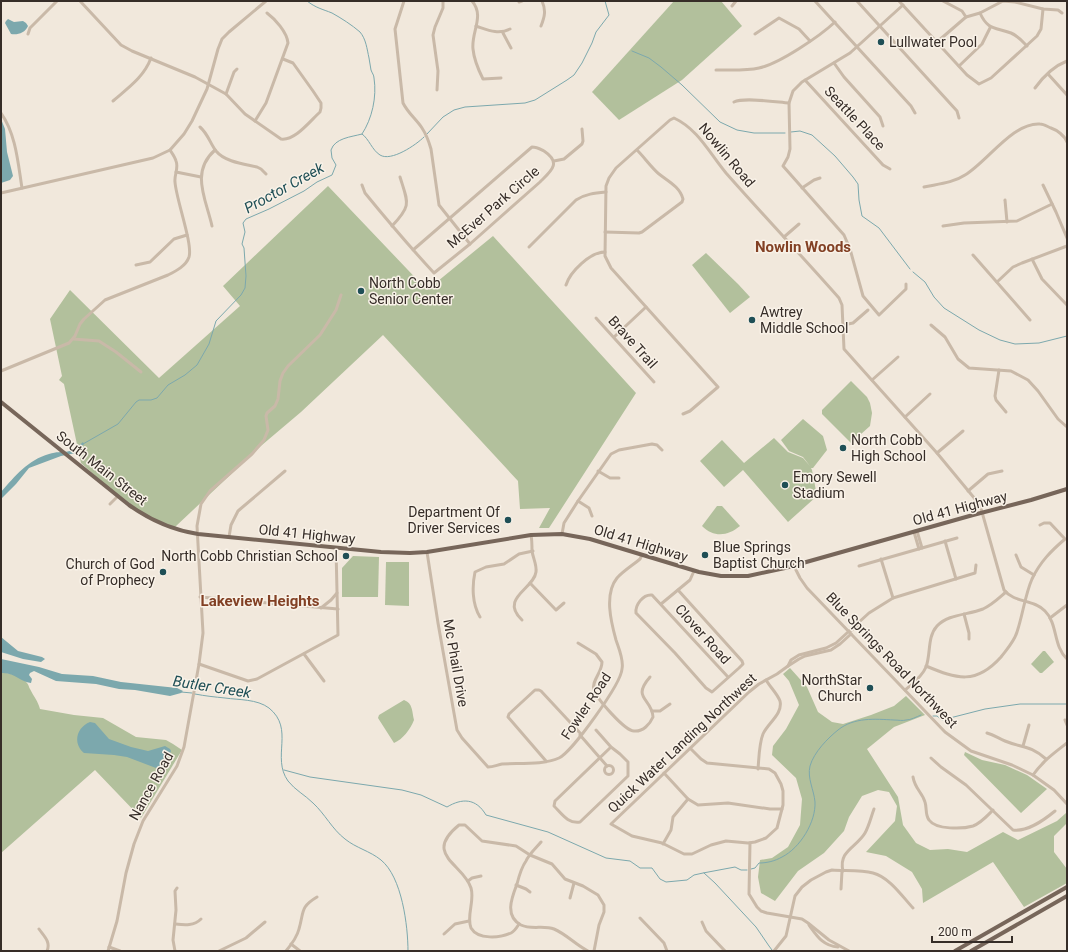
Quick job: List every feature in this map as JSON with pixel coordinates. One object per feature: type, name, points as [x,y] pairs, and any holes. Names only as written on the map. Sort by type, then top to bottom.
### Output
[{"type":"main road","name":"South Main Street","points":[[1,402],[140,513],[152,520],[180,530],[198,534]]},
{"type":"main road","name":"Old 41 Highway","points":[[198,534],[393,553],[427,552],[531,535],[562,534],[590,539],[694,571],[721,576],[748,576],[764,574],[794,566],[1031,500],[1067,488]]},
{"type":"main road","points":[[955,951],[1067,887]]},
{"type":"main road","points":[[971,951],[1067,896]]},
{"type":"street","points":[[28,34],[30,28],[57,1]]},
{"type":"street","points":[[80,1],[117,41],[132,51],[196,77],[226,94],[241,110],[255,121],[281,139],[286,140],[294,136],[320,112],[321,108],[320,103],[309,85],[293,63],[283,59]]},
{"type":"street","points":[[1,193],[152,158],[170,150],[184,134],[192,121],[208,85],[218,48],[222,39],[266,1]]},
{"type":"street","points":[[404,1],[396,29],[401,96],[406,110],[422,128],[429,142],[438,201],[449,218],[470,244]]},
{"type":"street","points":[[437,90],[438,71],[433,36],[441,14],[443,1]]},
{"type":"street","points":[[472,1],[479,14],[473,37],[472,48],[477,68],[483,79],[501,78]]},
{"type":"street","points":[[541,26],[545,14],[545,7],[542,1]]},
{"type":"street","points":[[732,6],[736,1]]},
{"type":"street","points":[[815,1],[915,112]]},
{"type":"street","points":[[857,1],[957,111],[959,118]]},
{"type":"street","points":[[899,1],[967,75],[979,84],[991,78],[1037,36],[1041,29],[1043,9]]},
{"type":"street","points":[[943,1],[962,11],[966,17]]},
{"type":"street","points":[[937,42],[966,17],[980,13],[1003,1],[1015,2],[1043,9],[1058,10],[1062,13]]},
{"type":"street","points":[[903,5],[850,53],[805,80],[793,91],[789,103],[790,149],[788,157],[783,164],[784,168],[832,220],[844,236],[850,249],[863,296],[879,315],[906,289],[906,284]]},
{"type":"street","points":[[255,121],[266,103],[288,43],[288,38],[274,18],[267,13]]},
{"type":"street","points":[[980,13],[990,28],[1012,33],[1026,46]]},
{"type":"street","points":[[755,34],[779,18],[799,29],[810,41]]},
{"type":"street","points":[[716,70],[757,69],[764,67],[810,41],[835,22]]},
{"type":"street","points":[[476,26],[493,32],[503,32],[510,29]]},
{"type":"street","points":[[959,66],[982,44],[990,28]]},
{"type":"street","points":[[503,32],[511,48]]},
{"type":"street","points":[[113,102],[142,76],[151,58]]},
{"type":"street","points":[[1035,88],[1041,80],[1059,64],[1067,61]]},
{"type":"street","points":[[834,63],[844,77],[880,117],[883,126]]},
{"type":"street","points":[[226,94],[234,72],[237,69]]},
{"type":"street","points":[[1048,74],[1067,95]]},
{"type":"street","name":"Seattle Place","points":[[805,80],[883,165],[890,169]]},
{"type":"street","points":[[734,102],[748,100],[789,103]]},
{"type":"street","points":[[1,113],[8,122],[18,158],[22,188]]},
{"type":"street","name":"Nowlin Road","points":[[683,414],[690,411],[718,387],[611,268],[606,260],[605,252],[606,186],[609,178],[616,168],[674,118],[681,121],[693,130],[726,172],[839,298],[842,305],[844,349],[905,416],[979,503],[1002,584],[1006,592]]},
{"type":"street","points":[[924,187],[963,177],[1015,132],[1025,126],[1041,124],[1055,129],[1066,139],[1067,142]]},
{"type":"street","points":[[200,127],[205,132],[215,150],[225,159],[257,167],[266,174]]},
{"type":"street","points":[[554,161],[564,159],[582,144],[582,129]]},
{"type":"street","name":"McEver Park Circle","points":[[362,185],[364,193],[413,250],[434,273],[470,244],[551,171],[554,161],[549,154],[532,147],[413,250]]},
{"type":"street","points":[[1,371],[63,346],[73,339],[84,319],[105,300],[156,280],[183,266],[190,255],[190,249],[174,179],[176,172],[176,160],[170,150]]},
{"type":"street","points":[[212,226],[204,197],[201,174],[208,156],[215,150]]},
{"type":"street","points":[[605,232],[642,232],[682,202],[682,196],[672,184],[659,174],[637,150]]},
{"type":"street","points":[[176,172],[201,177]]},
{"type":"street","points":[[392,226],[402,215],[407,206],[400,177]]},
{"type":"street","points":[[802,188],[820,178]]},
{"type":"street","points":[[1042,185],[1067,238]]},
{"type":"street","points":[[529,248],[576,200],[590,194],[606,192]]},
{"type":"street","points":[[1005,200],[1007,222]]},
{"type":"street","points":[[943,226],[964,223],[1017,221],[1052,204]]},
{"type":"street","points":[[784,237],[799,224]]},
{"type":"street","points":[[136,265],[150,262],[174,239],[186,235]]},
{"type":"street","points":[[997,282],[1013,267],[1067,246]]},
{"type":"street","points":[[566,285],[568,277],[588,258],[593,254],[605,252]]},
{"type":"street","points":[[973,256],[1030,320]]},
{"type":"street","points":[[1032,259],[1042,279],[1067,305]]},
{"type":"street","name":"Nance Road","points":[[108,949],[117,921],[126,873],[134,844],[143,821],[177,766],[184,747],[203,633],[198,534],[198,517],[201,504],[210,491],[252,454],[264,440],[268,430],[267,413],[278,401],[280,381],[283,373],[288,366],[320,335],[336,310],[341,295]]},
{"type":"street","points":[[614,337],[646,308]]},
{"type":"street","points":[[843,325],[853,324],[868,310]]},
{"type":"street","name":"Brave Trail","points":[[596,318],[654,382]]},
{"type":"street","points":[[931,325],[945,337],[958,359],[969,368],[1011,371],[1028,380],[1038,391],[1058,419],[1067,427]]},
{"type":"street","points":[[73,339],[99,341],[120,355],[141,372]]},
{"type":"street","points":[[872,380],[898,357]]},
{"type":"street","points":[[999,370],[995,396],[996,400],[1006,412]]},
{"type":"street","points":[[905,416],[930,394]]},
{"type":"street","points":[[937,453],[963,431]]},
{"type":"street","points":[[562,534],[564,523],[609,456],[615,452],[652,444],[657,445],[662,450]]},
{"type":"street","points":[[229,537],[231,525],[238,511],[285,471]]},
{"type":"street","points":[[598,471],[610,478],[619,478]]},
{"type":"street","points":[[968,491],[988,474],[1002,471]]},
{"type":"street","points":[[110,504],[118,496]]},
{"type":"street","points":[[578,501],[588,508],[592,516]]},
{"type":"street","points":[[926,666],[951,676],[974,676],[989,669],[1014,640],[1034,575],[1046,556],[1065,539],[1050,523],[1040,525]]},
{"type":"street","points":[[915,532],[921,548]]},
{"type":"street","points":[[522,620],[516,611],[515,600],[534,578],[536,573],[531,535]]},
{"type":"street","points":[[859,566],[957,538]]},
{"type":"street","points":[[945,541],[956,579]]},
{"type":"street","points":[[199,664],[248,681],[256,679],[338,635],[336,548]]},
{"type":"street","points":[[480,617],[476,611],[473,588],[475,572],[486,567],[504,564],[519,554],[532,551]]},
{"type":"street","name":"Mc Phail Drive","points":[[427,552],[457,730],[462,738],[488,767]]},
{"type":"street","name":"Fowler Road","points":[[488,767],[541,762],[560,758],[568,752],[604,704],[620,678],[623,668],[620,650],[612,627],[610,592],[616,579],[640,559],[642,555]]},
{"type":"street","points":[[1016,555],[1021,567],[1034,575]]},
{"type":"street","points":[[881,560],[893,598]]},
{"type":"street","name":"Quick Water Landing Northwest","points":[[664,844],[632,836],[611,824],[690,748],[755,688],[766,680],[805,656],[824,653],[834,649],[850,633],[856,624],[859,623],[872,610],[893,598],[975,573],[976,565]]},
{"type":"street","name":"Blue Springs Road Northwest","points":[[794,566],[804,584],[945,732],[960,744],[977,754],[1012,765],[1033,775],[1066,801]]},
{"type":"street","name":"Clover Road","points":[[678,590],[742,659],[742,665],[728,677],[674,620],[661,604],[690,580],[694,571]]},
{"type":"street","points":[[530,583],[556,610],[564,603]]},
{"type":"street","points":[[321,608],[331,600],[337,592]]},
{"type":"street","points":[[905,690],[921,675],[926,666],[931,636],[936,628],[944,621],[986,607],[1006,592],[1013,598],[1041,607],[1050,618],[1060,650],[1067,659]]},
{"type":"street","points":[[661,604],[654,597],[649,595],[638,604],[636,614],[675,653],[709,691],[712,692],[715,690],[728,677]]},
{"type":"street","points":[[200,596],[338,609]]},
{"type":"street","points":[[1050,618],[1067,605]]},
{"type":"street","points":[[964,614],[969,633],[968,639]]},
{"type":"street","points":[[578,643],[596,654],[602,662],[601,671],[593,686],[598,697],[627,728],[633,731],[639,731],[646,727],[654,717],[642,689],[643,685],[650,677]]},
{"type":"street","points":[[304,654],[324,681]]},
{"type":"street","points":[[758,768],[763,734],[778,713],[780,706],[778,695],[770,687],[766,680]]},
{"type":"street","points":[[546,761],[508,717],[509,714],[535,690],[541,691],[607,766]]},
{"type":"street","points":[[652,712],[660,711],[670,704]]},
{"type":"street","points":[[1065,720],[1067,725]]},
{"type":"street","points":[[1024,746],[1028,725]]},
{"type":"street","points":[[596,730],[610,747],[628,762],[627,777],[580,822],[571,822],[554,806],[555,801],[610,747]]},
{"type":"street","points":[[987,733],[1036,751],[1046,759]]},
{"type":"street","points":[[1033,775],[1046,759],[1067,743]]},
{"type":"street","points":[[688,799],[673,817],[671,830],[664,844],[688,854],[692,854],[711,845],[726,841],[750,843],[766,838],[777,828],[782,809],[783,792],[777,776],[771,770],[707,763],[690,748]]},
{"type":"street","points":[[931,758],[966,785],[1013,830],[1018,831],[1044,820],[1054,811]]},
{"type":"street","points":[[664,773],[693,803],[703,805],[728,803],[770,809],[782,809]]},
{"type":"street","points":[[913,777],[916,788],[926,802],[926,813],[929,820],[941,827],[959,828],[974,826],[982,821],[993,810]]},
{"type":"street","points":[[841,889],[843,860],[845,855],[847,851],[865,833],[874,809]]},
{"type":"street","points":[[519,924],[510,934],[486,937],[475,932],[469,921],[472,891],[468,881],[449,860],[445,852],[445,844],[448,836],[461,824],[466,826],[482,841],[516,846],[530,855],[552,864],[565,879],[583,886],[598,895],[604,905],[604,912],[599,925],[594,951]]},
{"type":"street","points":[[541,842],[530,855],[522,869],[511,899],[510,908],[512,917],[519,924],[526,927],[553,929],[588,951]]},
{"type":"street","points":[[750,843],[748,887],[750,899],[761,911],[802,920],[808,923],[829,940],[849,951]]},
{"type":"street","points":[[774,951],[786,936],[795,896],[802,887],[826,872],[832,870],[874,873],[891,884],[913,908]]},
{"type":"street","points":[[842,871],[872,872]]},
{"type":"street","points":[[468,881],[473,877],[481,876]]},
{"type":"street","points":[[570,898],[574,883]]},
{"type":"street","points":[[516,885],[530,892]]},
{"type":"street","points":[[175,951],[173,940],[175,924],[175,892],[178,888]]},
{"type":"street","points":[[286,951],[299,930],[303,909],[317,897]]},
{"type":"street","points":[[640,918],[664,943],[667,951]]},
{"type":"street","points":[[175,924],[192,925],[198,923],[202,919]]},
{"type":"street","points":[[444,934],[455,924],[469,921]]},
{"type":"street","points":[[219,951],[246,938],[265,922]]},
{"type":"street","points":[[702,922],[706,931],[725,951]]},
{"type":"street","points":[[808,923],[822,942],[828,945],[840,947]]},
{"type":"street","points":[[39,929],[49,944],[47,951]]},
{"type":"street","points":[[291,944],[300,951]]},
{"type":"street","points":[[108,949],[120,951]]},
{"type":"green space","points":[[674,1],[721,1],[742,26],[682,80],[619,120],[592,92]]},
{"type":"green space","points":[[328,186],[427,290],[493,236],[636,393],[549,528],[539,528],[550,508],[520,509],[518,481],[383,335],[301,412],[262,445],[175,527],[152,520],[112,491],[81,463],[64,384],[59,380],[62,376],[50,319],[70,290],[159,378],[240,306],[223,286]]},
{"type":"green space","points":[[706,253],[750,297],[730,313],[692,265]]},
{"type":"green space","points":[[851,381],[867,397],[872,413],[870,426],[851,443],[822,414],[822,410]]},
{"type":"green space","name":"Emory Sewell Stadium","points":[[803,419],[823,436],[827,450],[813,468],[811,468],[817,496],[788,522],[743,470],[724,487],[700,461],[722,440],[744,463],[774,438],[788,452],[803,458],[810,466],[803,457],[789,451],[781,440]]},
{"type":"green space","points":[[717,506],[722,506],[740,526],[726,534],[716,534],[702,526]]},
{"type":"green space","points":[[353,556],[379,557],[378,597],[342,597],[342,568]]},
{"type":"green space","points":[[386,562],[409,562],[409,606],[385,605]]},
{"type":"green space","points":[[1043,651],[1045,651],[1054,662],[1042,673],[1040,673],[1031,664]]},
{"type":"green space","points":[[790,668],[807,687],[818,712],[832,722],[843,724],[871,715],[894,706],[906,696],[925,715],[894,727],[867,749],[898,797],[903,825],[916,843],[930,850],[948,849],[967,852],[1003,832],[1018,840],[1057,821],[1066,813],[1067,823],[1054,836],[1054,852],[1067,869],[1067,883],[1024,907],[993,862],[923,903],[922,889],[912,872],[886,856],[866,852],[895,821],[897,806],[889,792],[878,790],[862,796],[849,817],[844,831],[824,853],[798,871],[775,901],[761,893],[758,877],[760,860],[772,858],[788,847],[800,825],[802,799],[796,778],[772,755],[773,746],[786,729],[799,705],[789,681],[783,674]]},
{"type":"green space","points":[[1,673],[15,675],[25,681],[40,709],[103,718],[136,737],[166,740],[182,750],[141,818],[95,770],[1,853]]},
{"type":"green space","points":[[404,700],[411,706],[414,720],[406,734],[394,743],[378,718],[379,715]]},
{"type":"green space","points":[[965,752],[982,760],[1005,765],[1027,775],[1047,789],[1021,813],[964,755]]},
{"type":"water","points":[[8,19],[14,22],[23,21],[28,26],[21,33],[11,34],[5,23]]},
{"type":"water","points":[[1,119],[5,129],[7,152],[13,176],[10,180],[1,183]]},
{"type":"water","points":[[83,442],[84,444],[76,453],[61,456],[29,468],[1,499],[1,492],[28,464],[49,454],[73,450]]},
{"type":"water","points":[[1,637],[18,651],[45,659],[41,662],[23,659],[1,652]]},
{"type":"water","points":[[1,659],[39,667],[62,674],[93,676],[121,682],[177,688],[183,691],[170,696],[119,689],[96,684],[56,681],[34,671],[29,675],[32,679],[31,683],[14,675],[1,673]]},
{"type":"water","points":[[90,722],[95,723],[109,739],[131,747],[148,751],[165,746],[171,751],[169,757],[156,768],[127,757],[84,753],[80,749],[77,740],[79,731]]},
{"type":"waterway","points":[[307,1],[316,7],[343,19],[360,32],[364,38],[374,77],[375,93],[369,122],[362,134]]},
{"type":"waterway","name":"Proctor Creek","points":[[427,134],[443,117],[454,110],[465,107],[525,103],[535,100],[574,75],[582,63],[596,32],[609,15],[605,1]]},
{"type":"waterway","points":[[632,51],[649,58],[661,67],[720,122],[737,130],[754,133],[785,133]]},
{"type":"waterway","points":[[791,132],[800,131],[812,135],[835,156],[858,184],[862,216],[879,228],[910,269]]},
{"type":"waterway","name":"Proctor Creek","points":[[83,444],[118,424],[139,400],[151,400],[157,398],[168,385],[185,375],[197,365],[209,344],[216,321],[241,295],[245,288],[246,276],[244,248],[242,244],[245,232],[243,223],[246,219],[269,209],[332,175],[336,165],[332,158],[331,150],[340,140],[362,134],[377,153],[385,157],[403,152],[424,137]]},
{"type":"waterway","points":[[913,272],[925,282],[934,297],[944,308],[979,330],[1000,340],[1015,344],[1039,343],[1067,336]]},
{"type":"waterway","name":"Butler Creek","points":[[181,692],[192,693]]},
{"type":"waterway","name":"Butler Creek","points":[[195,694],[253,701],[269,708],[277,716],[281,725],[282,734],[283,772],[288,781],[317,807],[340,835],[349,842],[381,860],[394,878],[399,890],[405,916],[408,951]]},
{"type":"waterway","points":[[933,716],[937,716],[942,720],[985,709],[1020,704],[1067,704]]},
{"type":"waterway","points":[[751,869],[755,868],[759,863],[774,861],[789,853],[806,834],[815,810],[815,802],[809,775],[810,766],[818,751],[834,733],[844,726],[858,721],[872,719],[903,720],[912,719],[921,715]]},
{"type":"waterway","points":[[284,770],[310,777],[402,790],[421,795],[447,807],[458,802],[468,801],[478,805],[486,815],[548,832],[606,858],[630,861],[640,868],[652,868],[660,879],[666,882],[687,880],[694,875],[735,867],[741,870],[747,870]]},
{"type":"waterway","points":[[704,873],[756,927],[772,950]]},
{"type":"place","name":"Lullwater Pool","points":[[881,42]]},
{"type":"place","name":"North Cobb Senior Center","points":[[361,291]]},
{"type":"place","name":"Awtrey Middle School","points":[[752,320]]},
{"type":"place","name":"North Cobb High School","points":[[843,448]]},
{"type":"place","name":"Emory Sewell Stadium","points":[[785,485]]},
{"type":"place","name":"Department Of Driver Services","points":[[508,520]]},
{"type":"place","name":"Blue Springs Baptist Church","points":[[705,555]]},
{"type":"place","name":"North Cobb Christian School","points":[[346,556]]},
{"type":"place","name":"Church of God of Prophecy","points":[[163,572]]},
{"type":"place","name":"NorthStar Church","points":[[870,688]]},
{"type":"district","name":"Nowlin Woods","points":[[803,247]]},
{"type":"district","name":"Lakeview Heights","points":[[260,601]]}]
